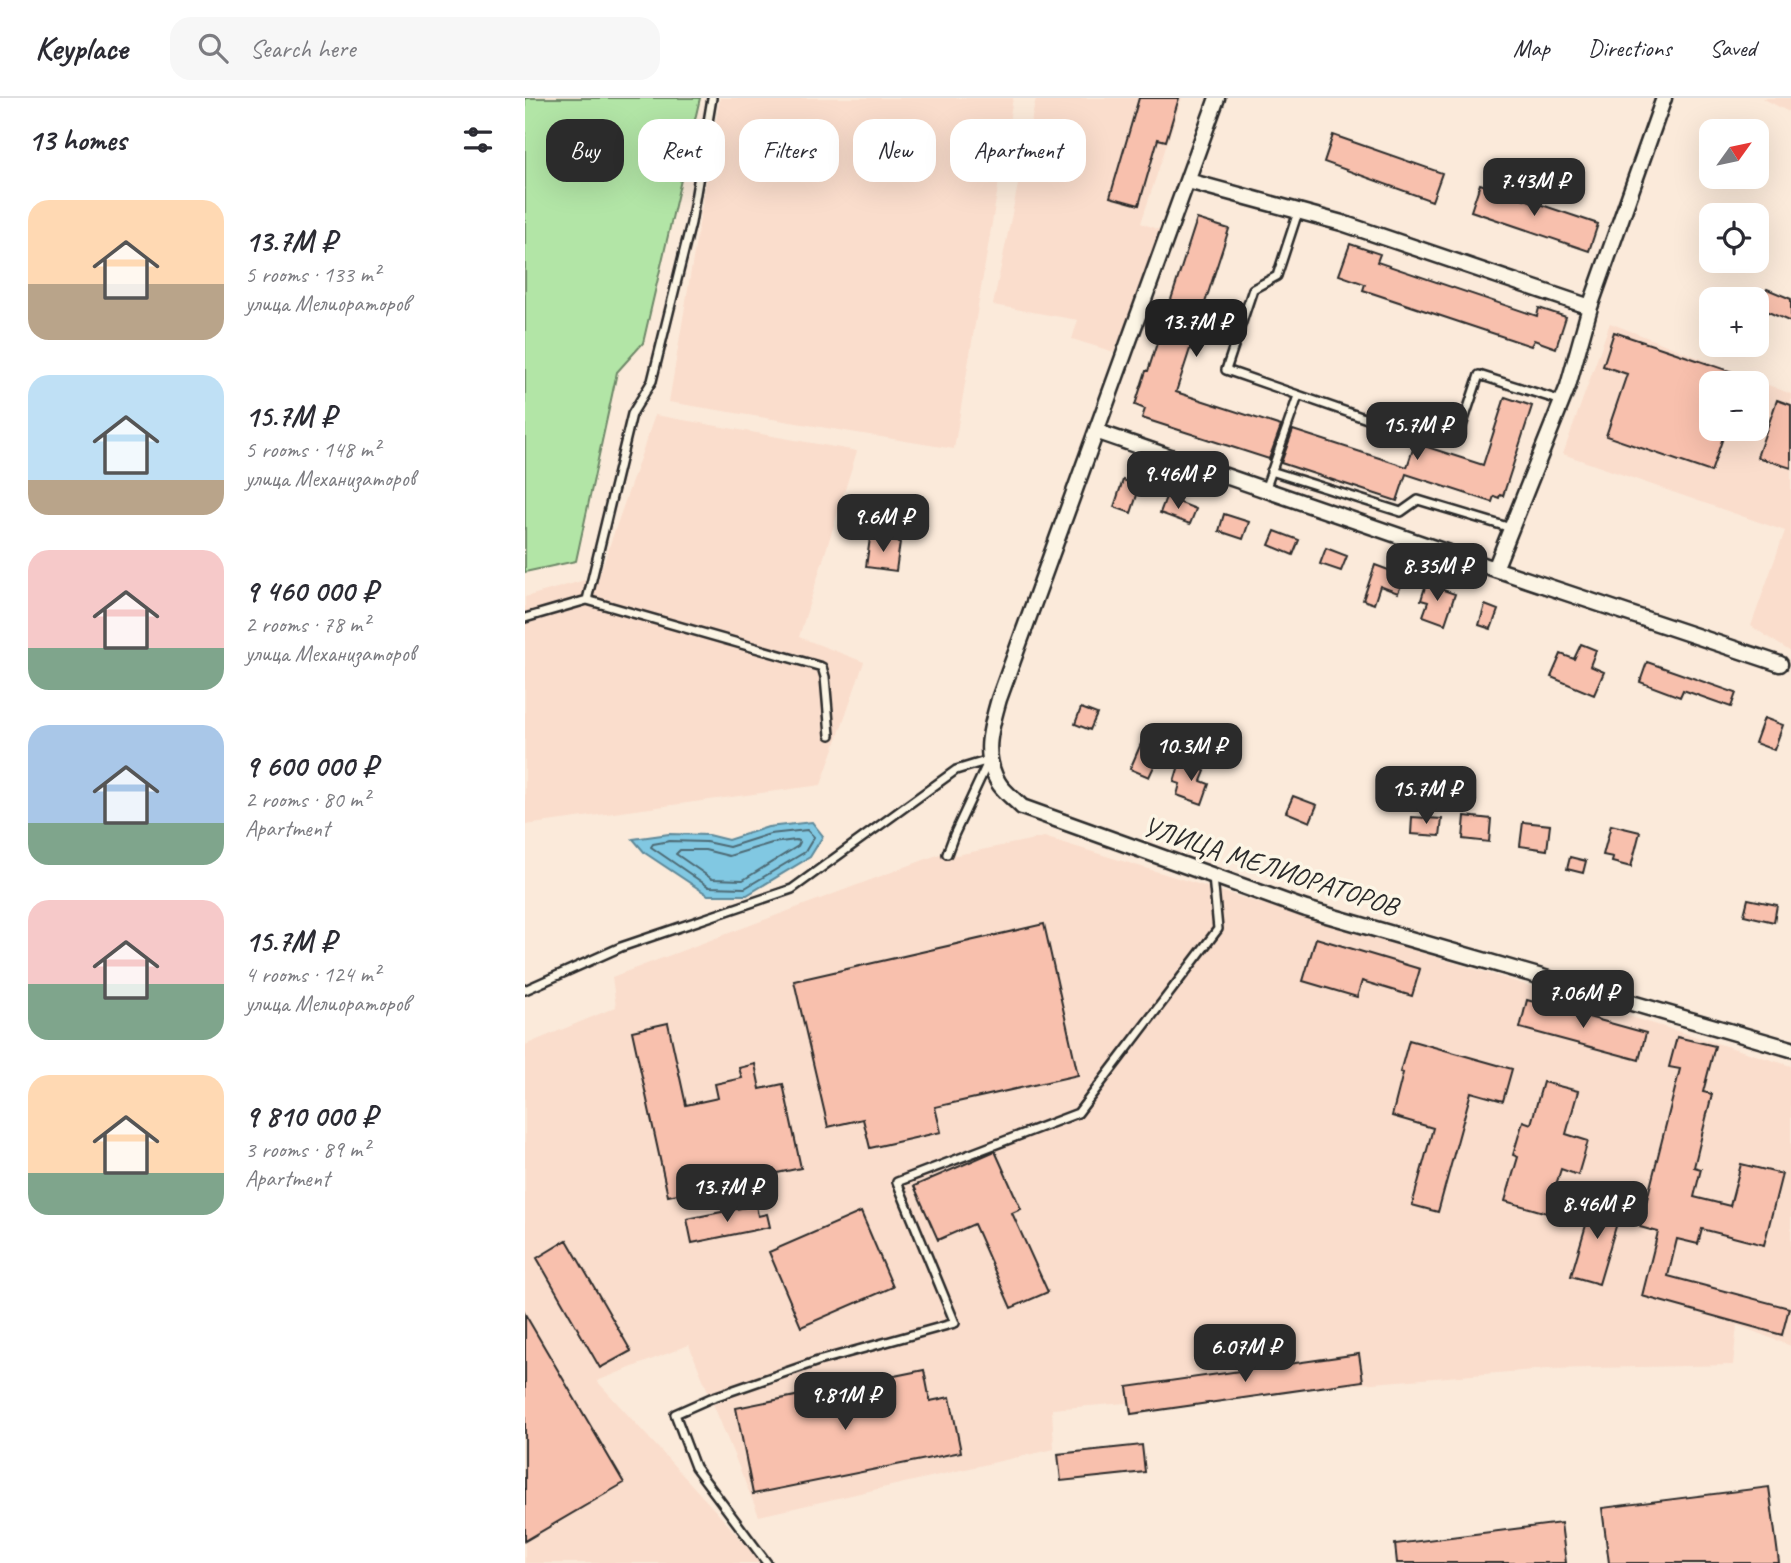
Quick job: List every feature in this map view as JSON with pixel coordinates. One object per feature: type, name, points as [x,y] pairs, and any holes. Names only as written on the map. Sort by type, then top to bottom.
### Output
[{"type":"street","points":[[989,760],[988,740],[999,699],[1217,98]]},
{"type":"street","points":[[1495,569],[1562,401],[1590,307],[1664,98]]},
{"type":"street","points":[[1188,181],[1342,223],[1590,307]]},
{"type":"street","points":[[1098,432],[1780,664]]},
{"type":"street","name":"УЛИЦА МЕЛИОРАТОРОВ","points":[[989,760],[998,784],[1022,807],[1306,909],[1791,1049]]},
{"type":"lane","points":[[587,600],[632,414],[652,381],[691,223],[712,98]]},
{"type":"lane","points":[[1298,211],[1277,276],[1253,289],[1226,370],[1393,428],[1425,415],[1462,426],[1479,375],[1562,401]]},
{"type":"lane","points":[[1265,490],[1298,396]]},
{"type":"lane","points":[[1271,471],[1401,512],[1418,500],[1511,528]]},
{"type":"lane","points":[[525,618],[587,600],[822,667],[830,735]]},
{"type":"lane","points":[[947,854],[989,760]]},
{"type":"lane","points":[[525,990],[621,947],[792,889],[955,770],[989,760]]},
{"type":"lane","points":[[767,1563],[695,1467],[675,1414],[711,1398],[818,1361],[955,1323],[897,1182],[1078,1113],[1218,929],[1213,875]]},
{"type":"shaded area","points":[[720,98],[1013,98],[1009,119],[950,119],[950,182],[999,182],[954,449],[669,402],[706,182],[725,182],[725,119],[716,119]]},
{"type":"shaded area","points":[[1036,98],[1182,98],[1141,223],[1165,232],[1114,352],[1072,339],[1078,320],[993,305],[1019,182],[1086,182],[1086,119],[1032,119]]},
{"type":"shaded area","points":[[1762,98],[1791,98],[1791,113]]},
{"type":"shaded area","points":[[1610,323],[1732,371],[1699,371],[1699,441],[1769,441],[1769,385],[1791,394],[1791,652],[1751,626],[1785,531],[1563,454]]},
{"type":"shaded area","points":[[655,415],[857,451],[799,637],[864,662],[821,785],[525,825],[525,597],[599,576]]},
{"type":"shaded area","points":[[1044,837],[1791,1066],[1791,1346],[1737,1325],[1733,1365],[1547,1369],[1052,1409],[1054,1449],[759,1516],[689,1345],[597,1381],[763,1563],[525,1563],[525,1045],[616,1007],[612,977],[945,852],[957,855]]},
{"type":"green space","points":[[525,98],[700,98],[695,119],[638,119],[638,182],[680,182],[643,343],[617,372],[576,561],[525,572]]},
{"type":"water","points":[[812,822],[823,836],[810,857],[747,895],[708,895],[645,853],[633,839],[669,834],[708,835],[728,840],[768,827]]},
{"type":"building","points":[[1139,98],[1179,98],[1166,141],[1158,139],[1139,205],[1110,197]]},
{"type":"building","points":[[1333,135],[1442,173],[1432,201],[1324,162]]},
{"type":"building","points":[[1480,184],[1598,224],[1589,251],[1471,211]]},
{"type":"building","points":[[1197,219],[1229,229],[1176,392],[1281,426],[1269,459],[1142,418],[1145,409],[1135,405]]},
{"type":"building","points":[[1350,244],[1380,254],[1377,262],[1537,316],[1539,308],[1566,317],[1556,348],[1534,340],[1531,346],[1363,290],[1365,284],[1339,275]]},
{"type":"building","points":[[1769,290],[1791,299],[1791,322],[1769,312]]},
{"type":"building","points":[[1614,332],[1729,371],[1699,371],[1699,441],[1722,441],[1711,472],[1606,436],[1627,374],[1603,366]]},
{"type":"building","points":[[1505,397],[1532,406],[1503,496],[1494,496],[1492,502],[1406,474],[1397,501],[1281,463],[1293,430],[1407,467],[1415,443],[1483,465]]},
{"type":"building","points":[[1777,400],[1791,405],[1791,468],[1757,457],[1763,441],[1769,441],[1769,423]]},
{"type":"building","points":[[1123,480],[1140,486],[1131,513],[1114,507]]},
{"type":"building","points":[[1166,497],[1196,509],[1190,524],[1160,513]]},
{"type":"building","points":[[1224,514],[1249,522],[1243,539],[1219,531]]},
{"type":"building","points":[[1275,531],[1299,540],[1293,555],[1269,545]]},
{"type":"building","points":[[870,538],[900,542],[896,571],[866,567]]},
{"type":"building","points":[[1326,548],[1347,556],[1341,571],[1320,564]]},
{"type":"building","points":[[1375,565],[1405,576],[1398,593],[1380,586],[1374,604],[1363,600]]},
{"type":"building","points":[[1426,584],[1455,594],[1445,624],[1423,616],[1428,602],[1421,600]]},
{"type":"building","points":[[1485,605],[1498,610],[1491,629],[1479,625]]},
{"type":"building","points":[[1581,644],[1596,650],[1590,666],[1604,672],[1594,695],[1551,677],[1561,654],[1574,659]]},
{"type":"building","points":[[1647,662],[1736,693],[1731,707],[1683,690],[1680,697],[1640,682]]},
{"type":"building","points":[[1081,708],[1097,714],[1090,730],[1075,724]]},
{"type":"building","points":[[1764,718],[1783,725],[1774,750],[1755,743]]},
{"type":"building","points":[[1143,739],[1167,749],[1160,764],[1156,762],[1149,777],[1130,769]]},
{"type":"building","points":[[1180,762],[1205,771],[1201,781],[1209,784],[1202,804],[1177,795],[1180,784],[1174,782]]},
{"type":"building","points":[[1293,796],[1317,805],[1310,822],[1286,812]]},
{"type":"building","points":[[1465,816],[1491,819],[1489,842],[1463,839]]},
{"type":"building","points":[[1412,817],[1442,819],[1440,836],[1411,834]]},
{"type":"building","points":[[1523,822],[1550,825],[1547,850],[1520,846]]},
{"type":"building","points":[[1611,825],[1640,832],[1631,867],[1612,862],[1613,857],[1603,855]]},
{"type":"building","points":[[1570,857],[1586,861],[1583,873],[1567,869]]},
{"type":"building","points":[[1748,899],[1777,905],[1774,922],[1744,915]]},
{"type":"building","points":[[1044,924],[1078,1075],[935,1107],[941,1132],[870,1148],[863,1119],[828,1127],[794,981]]},
{"type":"building","points":[[1316,938],[1420,969],[1412,996],[1362,981],[1357,997],[1303,981]]},
{"type":"building","points":[[1527,1000],[1646,1033],[1639,1060],[1520,1028]]},
{"type":"building","points":[[668,1023],[686,1105],[718,1098],[715,1084],[742,1078],[739,1068],[755,1064],[760,1089],[783,1084],[801,1168],[668,1196],[632,1031]]},
{"type":"building","points":[[1677,1037],[1715,1046],[1703,1092],[1712,1094],[1694,1167],[1701,1169],[1694,1197],[1730,1206],[1741,1164],[1782,1174],[1764,1245],[1702,1229],[1698,1244],[1677,1239],[1668,1276],[1789,1308],[1782,1335],[1642,1296],[1658,1232],[1640,1227],[1680,1069],[1669,1067]]},
{"type":"building","points":[[1409,1040],[1512,1069],[1503,1101],[1471,1092],[1438,1212],[1412,1205],[1433,1128],[1392,1116]]},
{"type":"building","points":[[1543,1082],[1578,1091],[1566,1134],[1588,1141],[1578,1175],[1561,1169],[1547,1213],[1505,1201],[1518,1157],[1513,1155],[1523,1121],[1531,1124]]},
{"type":"building","points":[[995,1151],[1021,1209],[1012,1213],[1048,1292],[1011,1308],[974,1224],[938,1240],[914,1186]]},
{"type":"building","points":[[1594,1198],[1622,1206],[1599,1284],[1571,1276]]},
{"type":"building","points":[[756,1205],[758,1216],[767,1214],[770,1227],[692,1243],[687,1219]]},
{"type":"building","points":[[861,1212],[893,1287],[801,1327],[769,1252]]},
{"type":"building","points":[[567,1240],[631,1351],[600,1368],[537,1258]]},
{"type":"building","points":[[525,1314],[624,1483],[525,1541]]},
{"type":"building","points":[[1359,1354],[1363,1381],[1131,1414],[1127,1387]]},
{"type":"building","points":[[924,1370],[930,1401],[950,1397],[961,1452],[753,1494],[736,1408]]},
{"type":"building","points":[[1142,1445],[1145,1472],[1061,1481],[1058,1454]]},
{"type":"building","points":[[1769,1487],[1779,1563],[1609,1563],[1602,1508]]},
{"type":"building","points":[[1561,1523],[1566,1563],[1397,1563],[1395,1544]]}]
